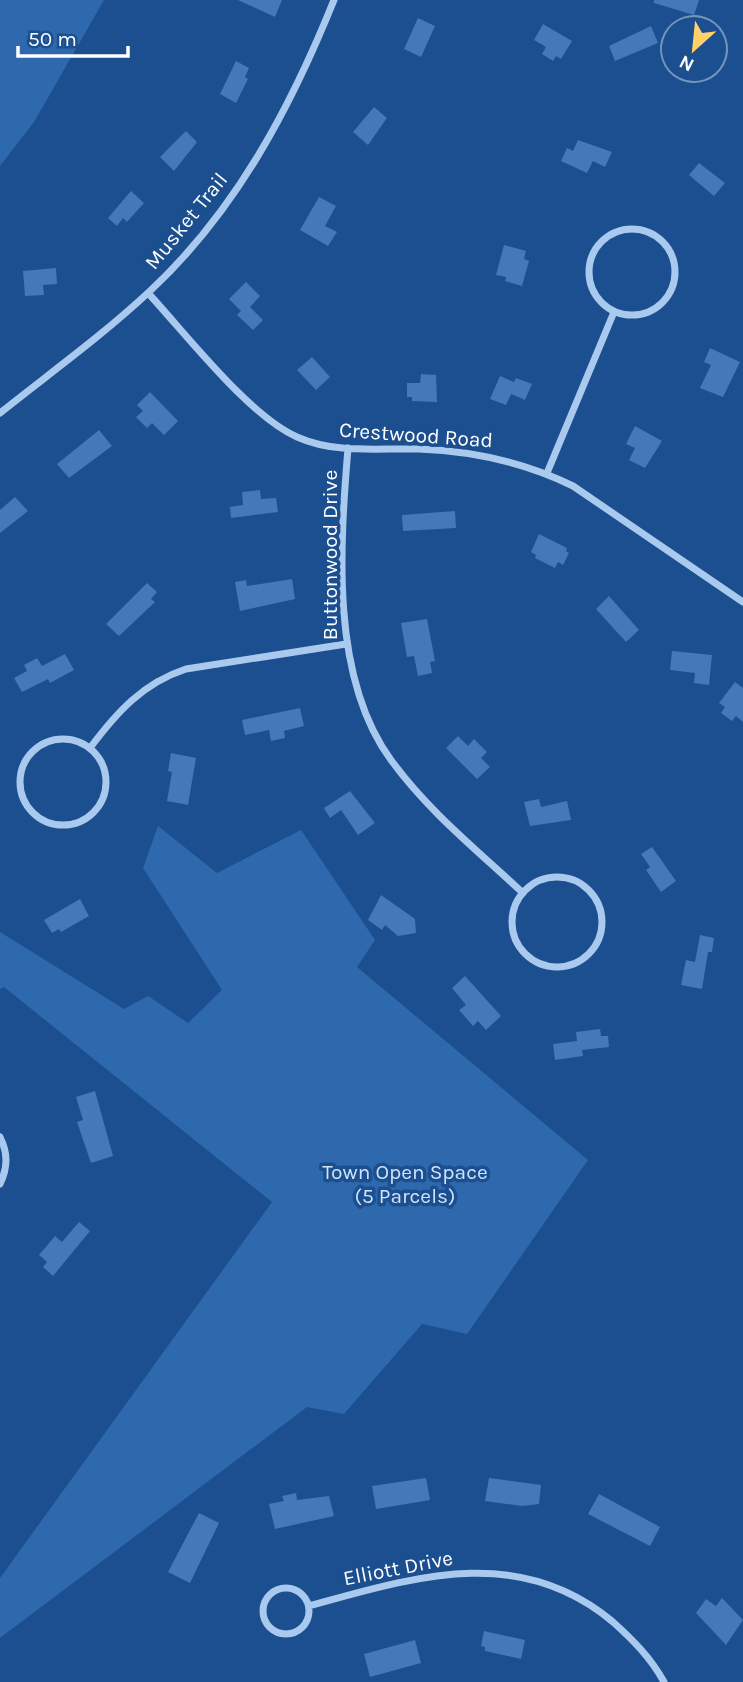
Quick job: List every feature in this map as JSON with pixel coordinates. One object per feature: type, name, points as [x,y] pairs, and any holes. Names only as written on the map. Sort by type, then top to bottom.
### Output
[{"type":"street","name":"Musket Trail","points":[[0,413],[148,293],[219,213],[269,139],[308,65],[334,0]]},
{"type":"street","points":[[629,228],[656,236],[674,258],[676,273],[666,299],[642,315],[614,312],[602,304],[589,279],[594,251],[615,232],[629,228]]},
{"type":"street","name":"Crestwood Road","points":[[148,293],[256,410],[278,426],[320,445],[474,454],[547,473],[573,486],[743,603]]},
{"type":"street","points":[[547,473],[614,312]]},
{"type":"street","name":"Buttonwood Drive","points":[[348,448],[343,534],[346,644],[364,707],[389,757],[420,797],[523,893]]},
{"type":"street","points":[[90,748],[115,715],[135,696],[164,676],[186,669],[346,644]]},
{"type":"street","points":[[63,738],[90,748],[100,758],[107,786],[96,812],[85,821],[64,825],[43,821],[31,812],[23,800],[20,786],[21,772],[31,753],[49,741],[63,738]]},
{"type":"street","points":[[550,878],[565,878],[580,884],[592,894],[600,908],[601,931],[591,952],[579,962],[564,967],[548,966],[534,961],[522,950],[514,937],[512,922],[515,906],[523,893],[535,883],[550,878]]},
{"type":"street","points":[[0,1137],[6,1153],[6,1168],[0,1184]]},
{"type":"street","name":"Elliott Drive","points":[[309,1606],[423,1577],[479,1572],[510,1574],[561,1589],[600,1611],[638,1645],[664,1682]]},
{"type":"street","points":[[283,1588],[298,1590],[309,1606],[306,1623],[293,1633],[275,1632],[264,1616],[263,1606],[268,1595],[283,1588]]},
{"type":"green space","points":[[0,0],[104,0],[34,122],[0,166]]},
{"type":"green space","name":"Town Open Space (5 Parcels)","points":[[158,826],[217,873],[301,830],[375,940],[357,967],[588,1160],[467,1334],[422,1324],[344,1414],[307,1407],[0,1638],[0,1578],[272,1202],[4,987],[0,989],[0,932],[124,1009],[148,996],[188,1023],[222,990],[143,868]]},
{"type":"building","points":[[238,0],[282,0],[275,17]]},
{"type":"building","points":[[654,0],[699,0],[694,14],[654,3]]},
{"type":"building","points":[[418,18],[435,26],[421,57],[404,49]]},
{"type":"building","points":[[543,24],[572,41],[561,59],[556,56],[553,61],[542,54],[546,47],[534,40]]},
{"type":"building","points":[[651,26],[658,43],[615,61],[609,46]]},
{"type":"building","points":[[236,61],[249,68],[245,77],[248,79],[236,103],[220,94]]},
{"type":"building","points":[[374,107],[387,118],[368,145],[353,132]]},
{"type":"building","points":[[186,131],[197,142],[174,171],[160,157]]},
{"type":"building","points":[[578,140],[612,152],[605,167],[593,161],[587,173],[561,161],[567,148],[573,151]]},
{"type":"building","points":[[699,163],[725,183],[714,196],[689,175]]},
{"type":"building","points":[[131,191],[144,203],[127,222],[123,218],[117,226],[108,218]]},
{"type":"building","points":[[319,197],[336,206],[325,226],[337,232],[328,246],[300,230]]},
{"type":"building","points":[[504,245],[526,251],[524,259],[529,261],[522,286],[496,275]]},
{"type":"building","points":[[56,268],[57,284],[43,285],[44,295],[25,296],[23,271]]},
{"type":"building","points":[[246,282],[260,296],[250,307],[263,320],[253,330],[237,315],[241,311],[229,299]]},
{"type":"building","points":[[710,348],[740,362],[723,397],[700,388],[711,365],[704,362]]},
{"type":"building","points":[[312,357],[330,377],[316,390],[297,370]]},
{"type":"building","points":[[421,374],[436,375],[437,402],[412,401],[412,397],[407,397],[407,383],[420,383]]},
{"type":"building","points":[[500,376],[514,382],[516,378],[532,384],[525,400],[511,394],[506,405],[490,399]]},
{"type":"building","points":[[150,392],[178,421],[164,435],[152,423],[147,428],[136,417],[143,411],[137,405]]},
{"type":"building","points":[[635,426],[662,441],[645,468],[629,460],[635,448],[626,444]]},
{"type":"building","points":[[99,430],[112,446],[69,478],[57,464]]},
{"type":"building","points":[[260,490],[261,499],[276,498],[278,512],[231,518],[230,507],[243,505],[242,492]]},
{"type":"building","points":[[15,497],[28,511],[0,533],[0,510]]},
{"type":"building","points":[[455,511],[456,528],[403,531],[402,515]]},
{"type":"building","points":[[539,534],[567,548],[569,553],[563,565],[558,562],[555,568],[535,558],[536,555],[531,552]]},
{"type":"building","points":[[292,579],[295,599],[240,611],[235,582],[246,580],[247,586]]},
{"type":"building","points":[[147,583],[157,592],[151,599],[155,602],[119,636],[106,624]]},
{"type":"building","points":[[609,596],[639,630],[626,642],[596,609]]},
{"type":"building","points":[[427,619],[435,661],[430,662],[432,673],[418,676],[414,656],[407,657],[401,623]]},
{"type":"building","points":[[672,651],[712,655],[709,685],[694,683],[695,673],[670,670]]},
{"type":"building","points":[[65,654],[74,670],[50,683],[48,679],[22,692],[14,678],[27,671],[24,665],[37,658],[42,666]]},
{"type":"building","points":[[735,682],[743,688],[743,722],[736,716],[732,721],[721,713],[725,707],[719,703]]},
{"type":"building","points":[[300,708],[304,726],[284,731],[285,738],[271,741],[269,730],[245,735],[242,720]]},
{"type":"building","points":[[458,736],[468,746],[474,739],[487,752],[481,758],[490,767],[477,779],[446,748]]},
{"type":"building","points":[[171,753],[196,758],[188,805],[167,801],[172,772],[168,771]]},
{"type":"building","points":[[350,791],[375,823],[358,835],[341,810],[330,818],[324,808]]},
{"type":"building","points":[[539,799],[541,807],[567,801],[571,820],[530,826],[524,802]]},
{"type":"building","points":[[652,847],[676,881],[661,892],[646,870],[650,867],[641,854]]},
{"type":"building","points":[[381,895],[415,919],[416,933],[398,936],[385,925],[382,930],[368,920]]},
{"type":"building","points":[[80,899],[89,916],[61,932],[59,929],[52,933],[44,920]]},
{"type":"building","points":[[700,935],[714,938],[712,952],[708,952],[702,989],[681,985],[686,960],[695,962]]},
{"type":"building","points":[[465,976],[501,1016],[486,1030],[478,1021],[473,1026],[459,1010],[466,1005],[452,988]]},
{"type":"building","points":[[600,1029],[601,1036],[608,1036],[609,1047],[582,1050],[583,1056],[555,1060],[553,1044],[577,1041],[576,1032]]},
{"type":"building","points":[[95,1091],[113,1156],[91,1163],[77,1122],[83,1120],[76,1097]]},
{"type":"building","points":[[79,1222],[90,1231],[53,1276],[43,1267],[47,1262],[39,1255],[55,1236],[62,1242]]},
{"type":"building","points":[[426,1478],[430,1500],[376,1509],[372,1486]]},
{"type":"building","points":[[489,1478],[541,1485],[539,1504],[522,1506],[485,1501]]},
{"type":"building","points":[[296,1493],[297,1500],[329,1496],[334,1516],[275,1529],[269,1504],[284,1501],[282,1496]]},
{"type":"building","points":[[599,1494],[660,1527],[650,1546],[588,1514]]},
{"type":"building","points":[[199,1513],[219,1523],[190,1583],[168,1572]]},
{"type":"building","points":[[722,1598],[743,1620],[726,1645],[696,1613],[706,1599],[716,1606]]},
{"type":"building","points":[[484,1631],[525,1640],[521,1659],[485,1651],[485,1647],[481,1646]]},
{"type":"building","points":[[415,1640],[421,1663],[370,1677],[364,1654]]}]
